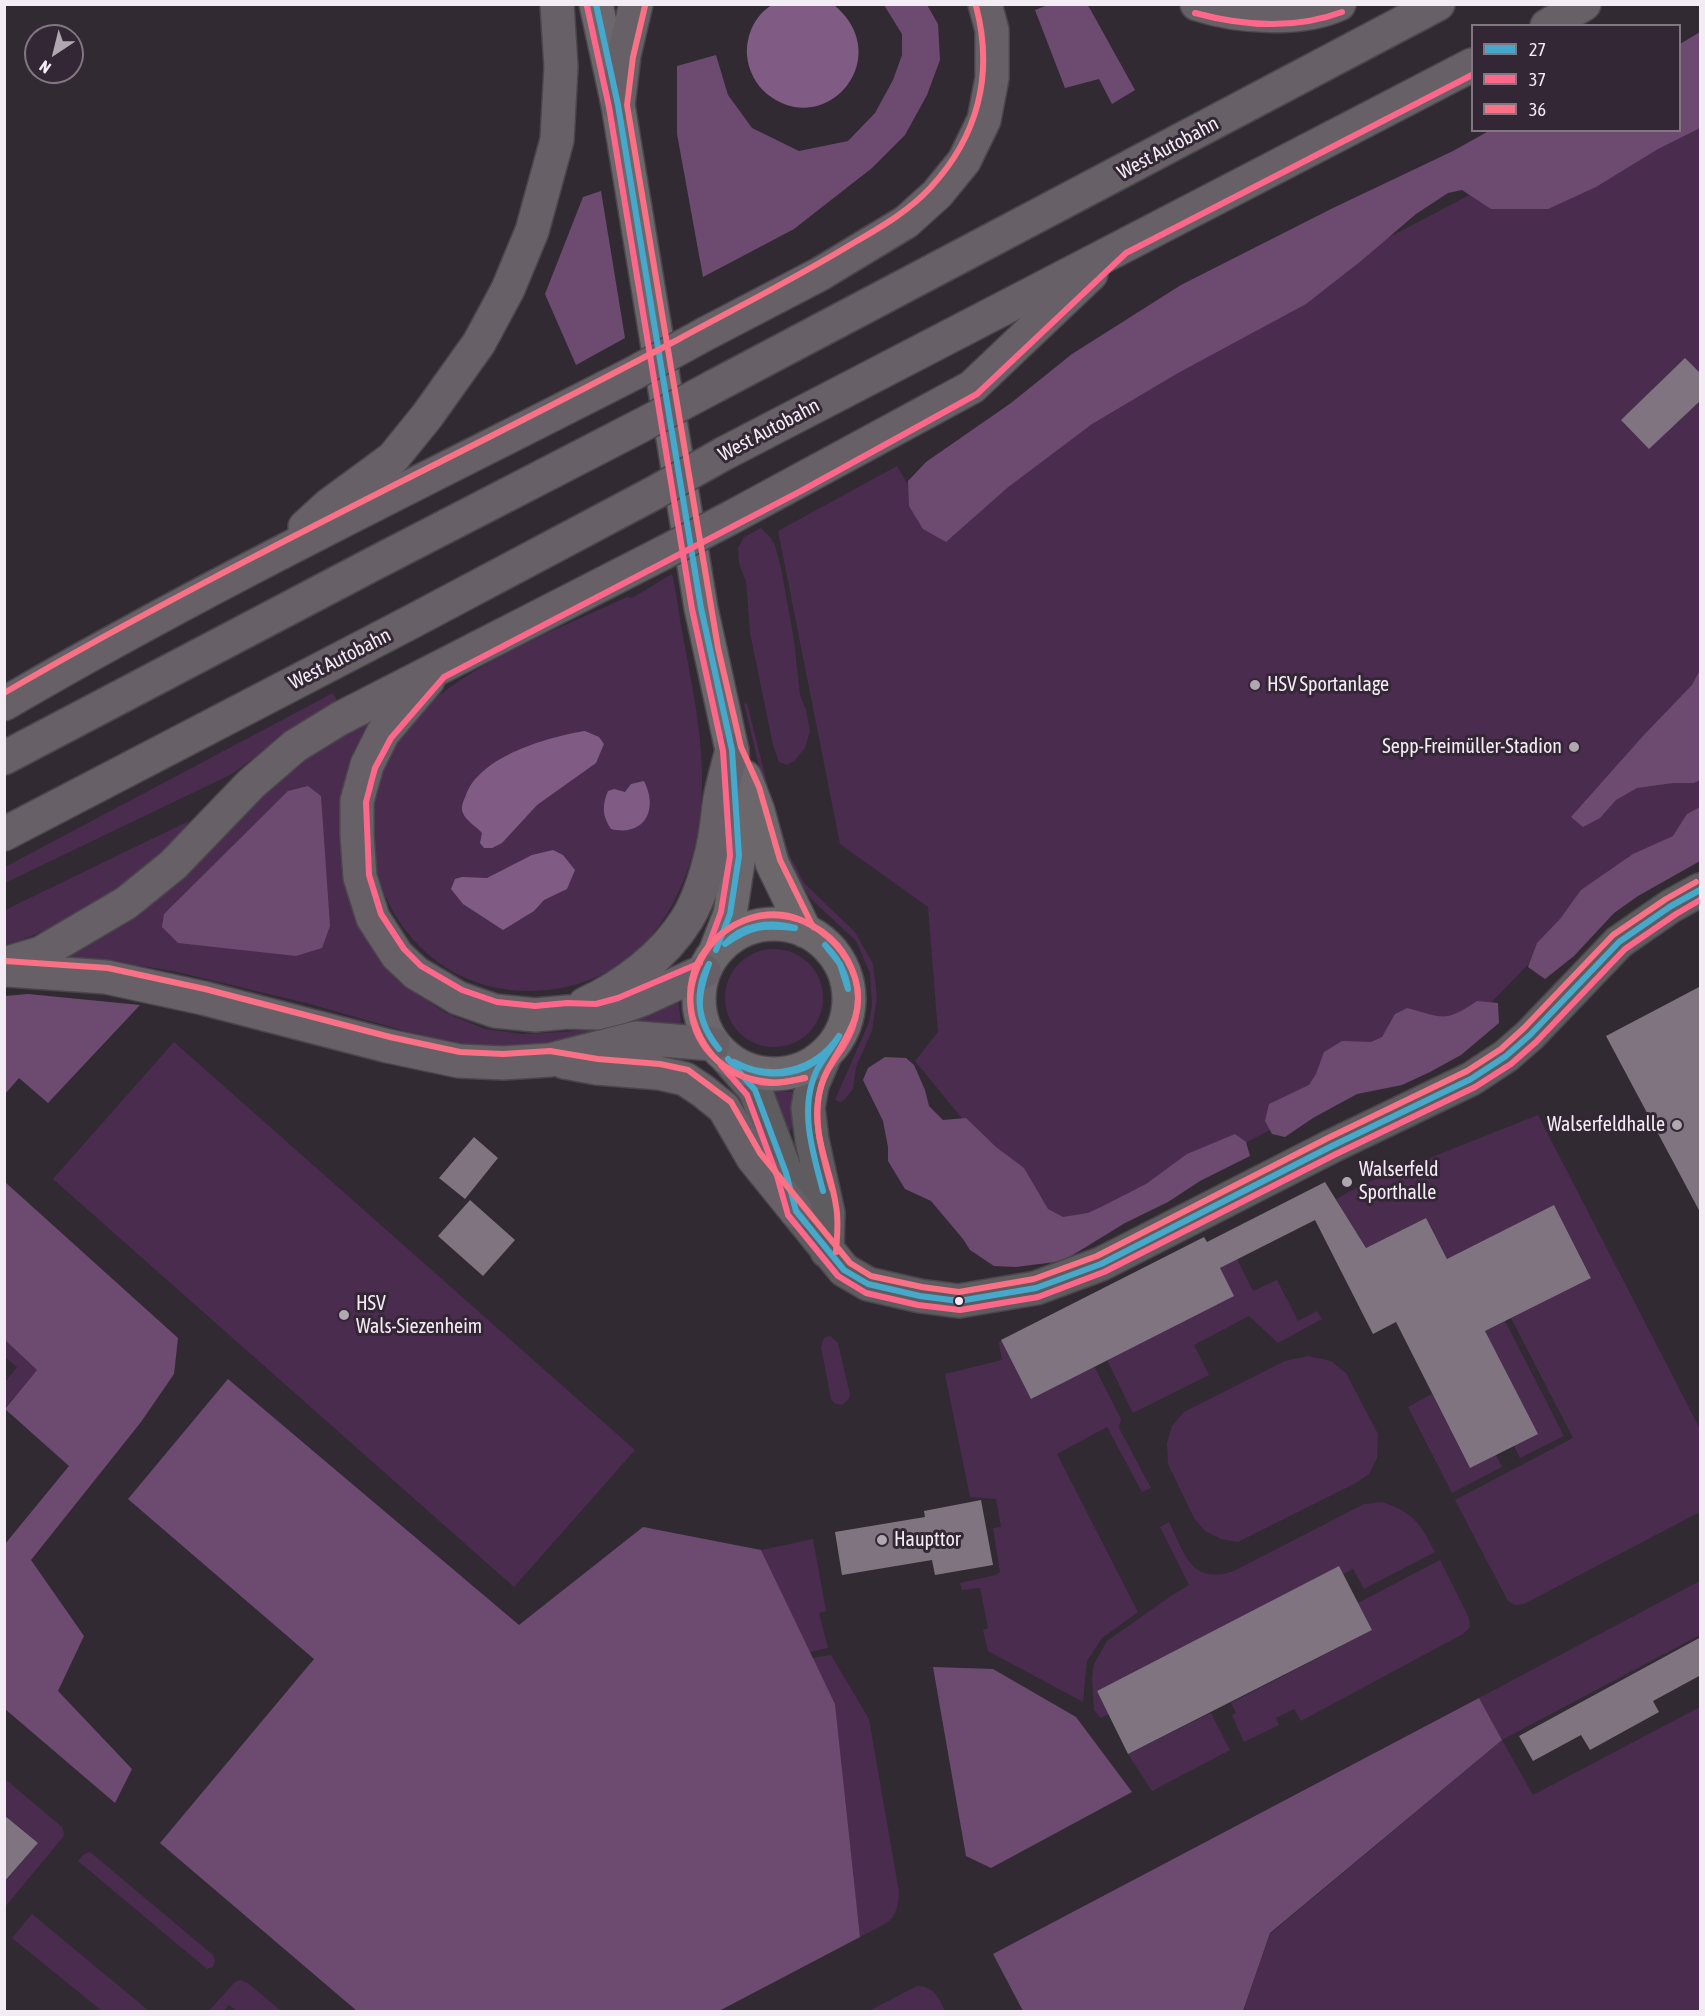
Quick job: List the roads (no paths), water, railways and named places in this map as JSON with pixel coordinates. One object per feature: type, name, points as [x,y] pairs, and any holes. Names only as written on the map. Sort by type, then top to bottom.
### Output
[{"type":"highway","points":[[273,557],[329,505],[393,458],[427,416],[479,343],[508,289],[532,231],[557,140],[561,67],[557,4]]},
{"type":"highway","points":[[618,105],[624,55],[636,4]]},
{"type":"highway","points":[[4,704],[100,648],[634,373],[820,274],[906,222],[937,194],[964,161],[984,120],[992,78],[992,30],[985,4]]},
{"type":"highway","points":[[1197,4],[1211,9],[1253,15],[1287,15],[1325,11],[1339,4]]},
{"type":"highway","name":"West Autobahn","points":[[4,758],[642,425],[1438,4]]},
{"type":"highway","points":[[1550,24],[1584,4]]},
{"type":"highway","name":"West Autobahn","points":[[4,834],[411,622],[723,454],[1471,66]]},
{"type":"highway","points":[[4,964],[41,953],[126,903],[173,865],[251,784],[295,746],[339,719],[732,517],[972,387],[1121,246]]},
{"type":"highway","points":[[438,669],[383,733],[367,765],[357,801],[360,877],[373,918],[397,955],[416,972],[458,998],[495,1011],[535,1015],[597,1012],[621,1007],[641,1000],[710,960]]},
{"type":"highway","points":[[568,1012],[600,997],[657,956],[687,919],[702,886],[711,856],[721,795],[732,750]]},
{"type":"highway","points":[[4,970],[106,977],[203,998],[388,1046],[459,1060],[503,1064],[550,1060],[636,1038],[653,1038],[721,1051]]},
{"type":"highway","points":[[550,1060],[597,1068],[659,1073],[685,1079],[703,1090],[724,1108],[753,1158],[796,1211]]},
{"type":"main road","points":[[596,4],[618,105],[709,650],[732,750],[739,856],[730,914],[710,960],[700,983],[701,1021],[721,1051],[751,1071],[777,1074],[803,1069],[825,1055],[837,1041],[845,1024],[849,1006],[848,987],[843,969],[834,953],[821,940],[805,931],[782,924],[758,925],[735,934],[710,960]]},
{"type":"main road","points":[[732,750],[751,790],[772,863],[805,931]]},
{"type":"street","points":[[721,1051],[755,1090],[786,1173],[796,1211],[844,1270],[868,1284],[920,1296],[959,1301],[1035,1288],[1101,1264],[1332,1146],[1471,1079],[1506,1056],[1530,1035],[1619,942],[1671,906],[1701,890]]},
{"type":"street","points":[[825,1055],[812,1085],[808,1108],[812,1140],[828,1213],[828,1251]]},
{"type":"place","name":"HSV Sportanlage","points":[[1255,685]]},
{"type":"place","name":"Sepp-Freimüller-Stadion","points":[[1574,747]]},
{"type":"place","name":"Walserfeldhalle","points":[[1677,1125]]},
{"type":"place","name":"Walserfeld Sporthalle","points":[[1347,1182]]},
{"type":"place","name":"HSV Wals-Siezenheim","points":[[344,1315]]},
{"type":"place","name":"Haupttor","points":[[882,1540]]}]
